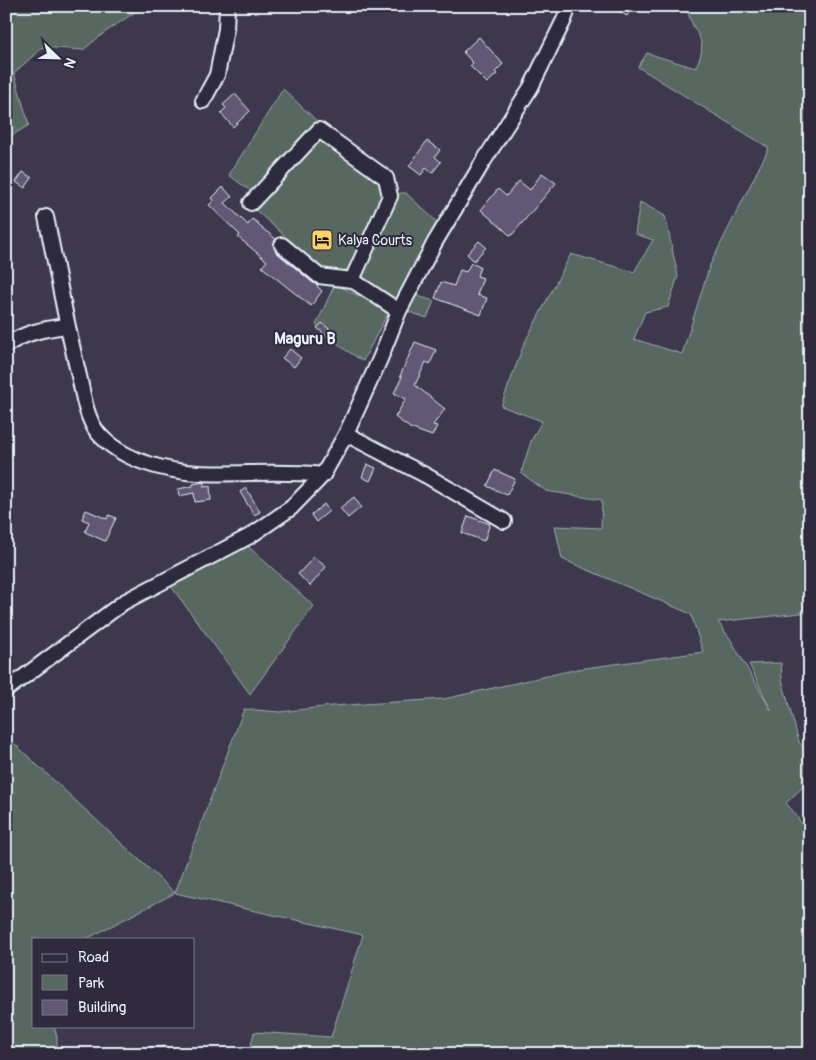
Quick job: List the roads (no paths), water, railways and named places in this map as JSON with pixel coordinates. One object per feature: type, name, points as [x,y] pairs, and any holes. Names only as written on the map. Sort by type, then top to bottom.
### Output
[{"type":"street","points":[[204,101],[217,75],[226,29],[227,6]]},
{"type":"street","points":[[6,690],[124,602],[250,536],[291,508],[323,475],[346,434],[380,359],[399,311],[435,242],[531,87],[569,6]]},
{"type":"street","points":[[251,203],[319,130],[386,178],[390,196],[352,280]]},
{"type":"street","points":[[46,217],[67,326],[87,409],[97,431],[108,444],[127,455],[148,463],[197,473],[267,472],[323,475]]},
{"type":"street","points":[[282,245],[319,276],[352,280],[399,311]]},
{"type":"street","points":[[6,345],[31,332],[67,326]]},
{"type":"street","points":[[346,434],[427,476],[504,522]]},
{"type":"place","name":"Kalya Courts","points":[[322,240]]},
{"type":"district","name":"Maguru B","points":[[305,338]]}]
